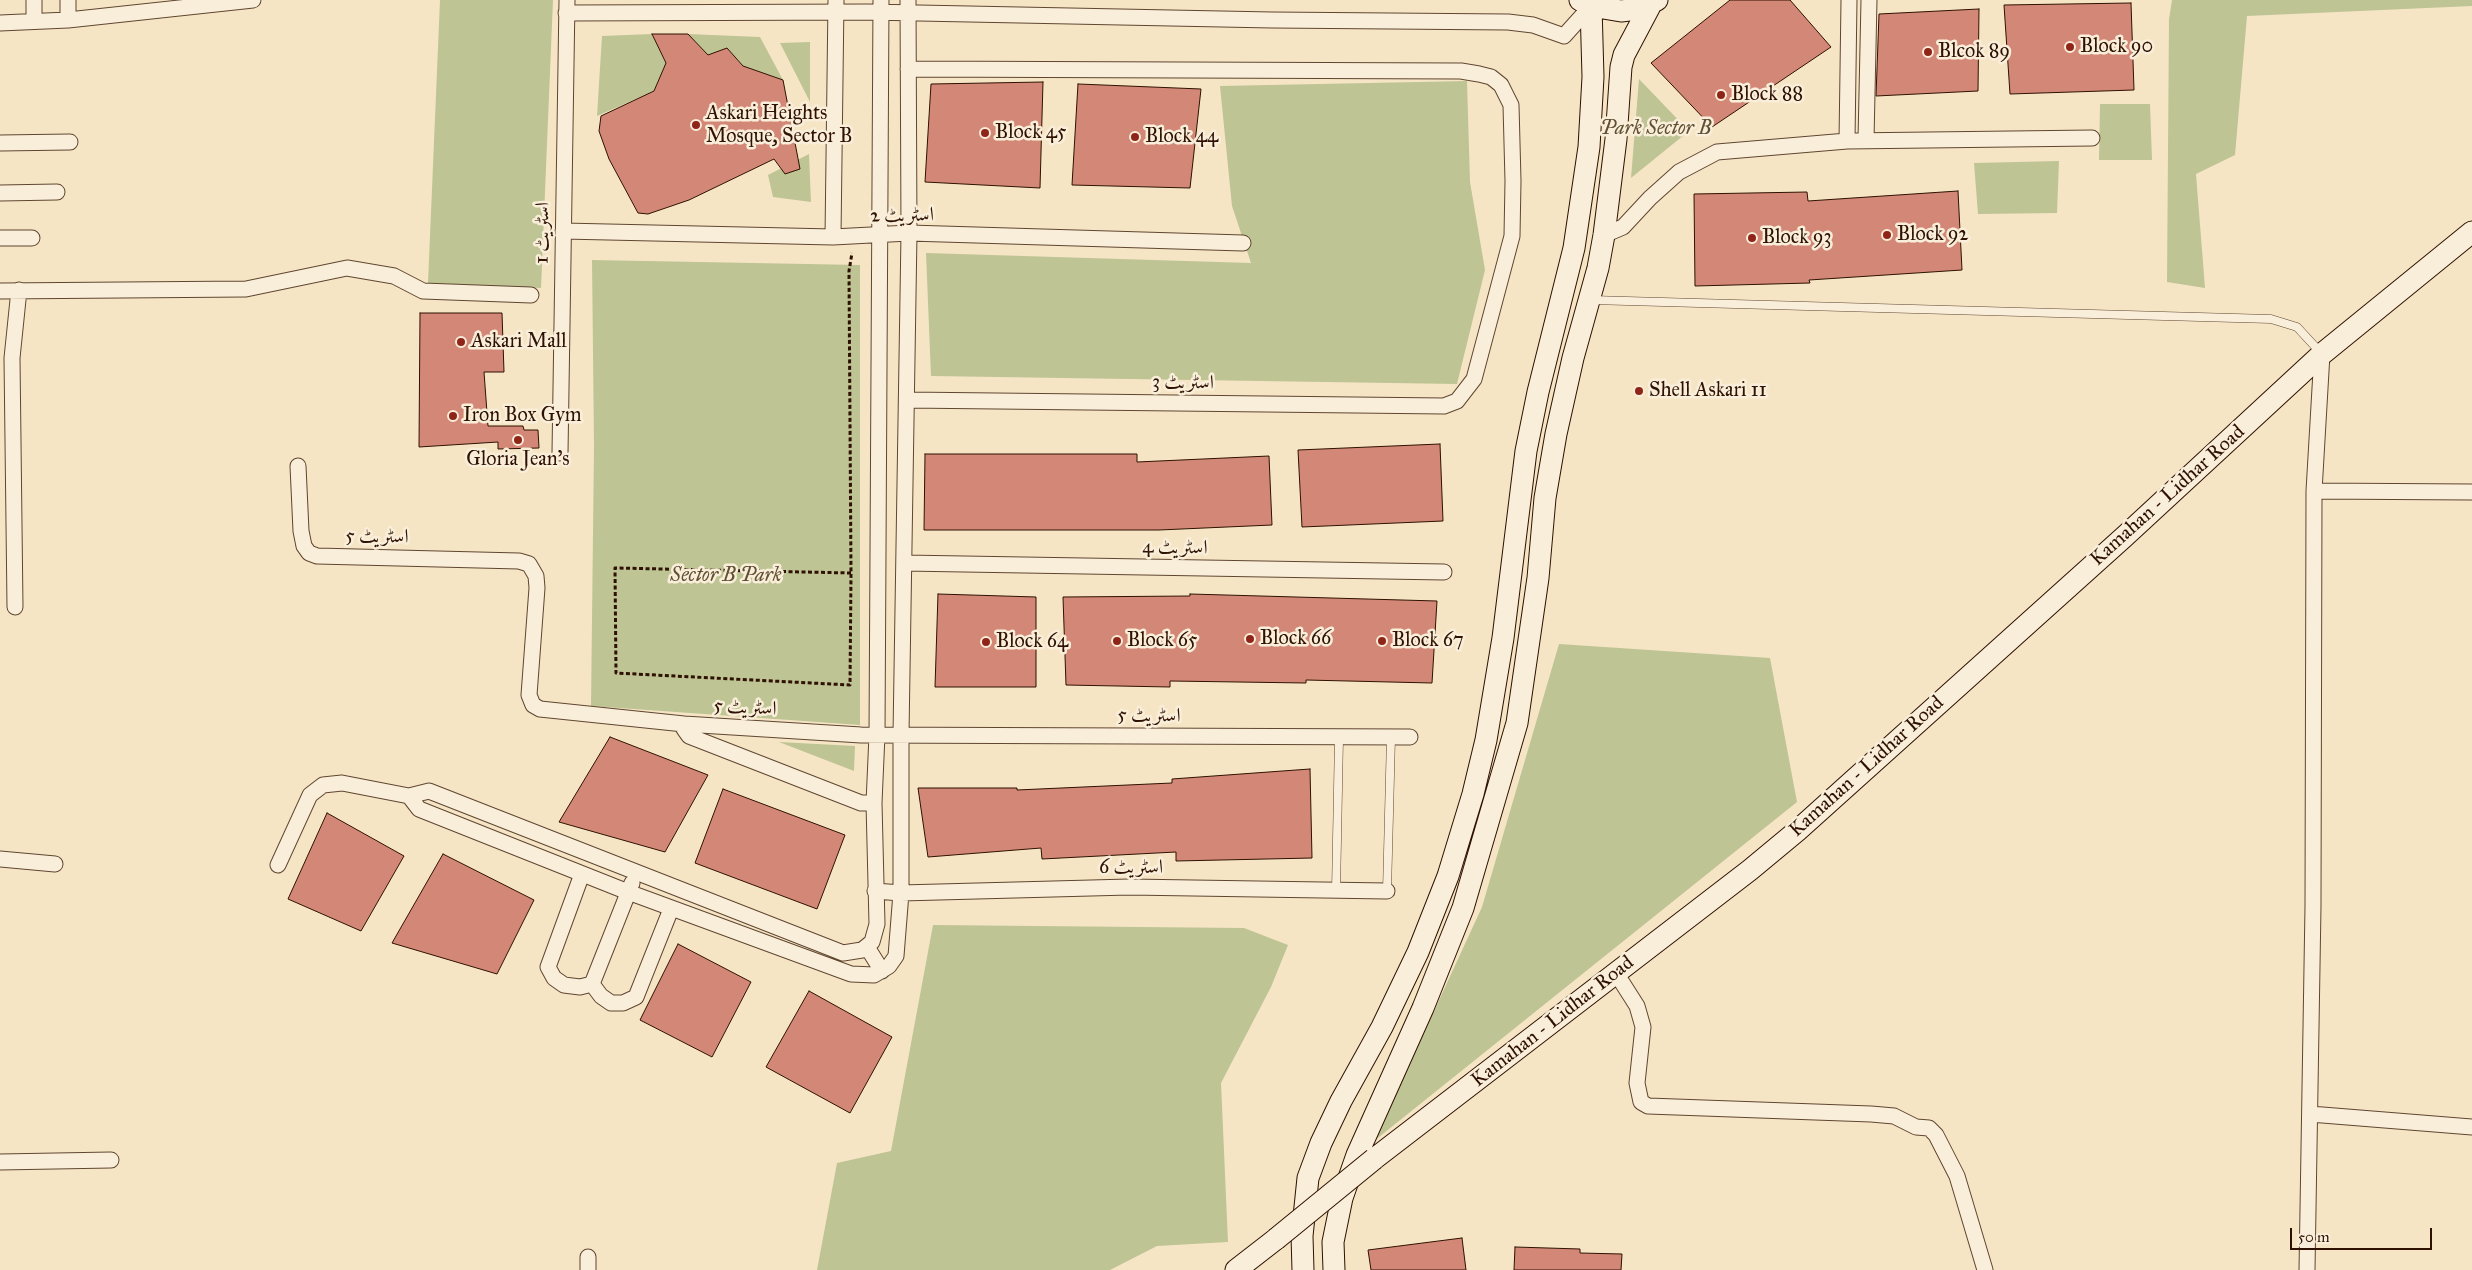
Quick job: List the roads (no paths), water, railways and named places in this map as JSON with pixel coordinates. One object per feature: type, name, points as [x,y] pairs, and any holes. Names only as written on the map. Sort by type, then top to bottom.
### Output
[{"type":"street","points":[[34,0],[34,21]]},
{"type":"street","points":[[68,0],[68,20]]},
{"type":"street","points":[[0,22],[68,20],[117,7],[253,0]]},
{"type":"street","points":[[1847,141],[1849,0]]},
{"type":"street","points":[[1866,140],[1869,0]]},
{"type":"street","points":[[1303,1270],[1302,1236],[1308,1178],[1321,1142],[1341,1101],[1382,1027],[1418,952],[1448,876],[1473,794],[1486,740],[1503,638],[1526,451],[1538,392],[1574,248],[1589,147],[1594,77],[1585,3],[1621,11],[1654,2]]},
{"type":"street","points":[[1334,1270],[1333,1242],[1345,1189],[1382,1094],[1442,962],[1463,908],[1517,723],[1538,578],[1545,498],[1554,444],[1598,268],[1604,235],[1616,139],[1621,67],[1624,55],[1654,2]]},
{"type":"street","name":"اسٹریٹ 1","points":[[560,453],[566,6],[908,6],[1262,20],[1508,22],[1533,25],[1564,36],[1585,3]]},
{"type":"street","points":[[833,237],[836,6]]},
{"type":"street","points":[[278,865],[310,795],[323,786],[342,783],[409,796],[429,791],[843,953],[862,950],[867,947],[874,936],[877,924],[874,803],[881,6]]},
{"type":"street","points":[[409,796],[419,809],[671,909],[851,974],[867,976],[882,971],[896,956],[901,893],[901,734],[909,233],[908,6]]},
{"type":"street","name":"اسٹریٹ 3","points":[[907,400],[1444,406],[1457,401],[1474,379],[1512,236],[1511,105],[1501,85],[1491,77],[1461,71],[908,69]]},
{"type":"street","points":[[1604,235],[1622,227],[1679,172],[1717,152],[1866,140],[2092,138]]},
{"type":"street","points":[[0,143],[70,142]]},
{"type":"street","points":[[0,193],[57,192]]},
{"type":"street","name":"اسٹریٹ 2","points":[[563,231],[833,237],[866,236],[880,233],[909,233],[1243,243]]},
{"type":"street","name":"Kamahan - Lidhar Road","points":[[1236,1270],[1374,1159],[1750,870],[1797,831],[2124,537],[2322,354],[2472,232]]},
{"type":"street","points":[[0,238],[32,238]]},
{"type":"street","points":[[0,291],[246,290],[347,268],[394,276],[423,291],[531,295]]},
{"type":"street","points":[[16,607],[7,440],[12,358],[19,290]]},
{"type":"street","points":[[2307,1270],[2310,1114],[2314,491],[2322,354]]},
{"type":"street","name":"اسٹریٹ 5","points":[[298,466],[301,531],[304,546],[309,553],[318,556],[519,561],[529,564],[536,576],[537,588],[529,695],[533,705],[540,709],[684,724],[876,735],[1410,737]]},
{"type":"street","points":[[2314,491],[2472,492]]},
{"type":"street","name":"اسٹریٹ 4","points":[[904,563],[1444,572]]},
{"type":"street","points":[[1503,638],[1528,640]]},
{"type":"street","points":[[684,724],[684,730],[689,736],[861,803],[874,803]]},
{"type":"street","points":[[0,860],[55,864]]},
{"type":"street","points":[[592,984],[636,873]]},
{"type":"street","points":[[582,874],[548,967],[554,978],[564,985],[580,987],[592,984]]},
{"type":"street","name":"اسٹریٹ 6","points":[[876,891],[901,893],[1129,887],[1387,891]]},
{"type":"street","points":[[592,984],[601,996],[611,1003],[623,1003],[636,997],[671,909]]},
{"type":"street","points":[[867,947],[882,971]]},
{"type":"street","points":[[1616,973],[1637,1006],[1642,1027],[1637,1084],[1641,1102],[1648,1106],[1894,1116],[1916,1126],[1929,1128],[1936,1135],[1956,1176],[1985,1270]]},
{"type":"street","points":[[2310,1114],[2472,1126]]},
{"type":"street","points":[[0,1162],[110,1160]]},
{"type":"lane","points":[[1589,300],[2271,319],[2297,327],[2322,354]]},
{"type":"lane","points":[[1387,891],[1391,737]]},
{"type":"lane","points":[[1336,891],[1338,738]]},
{"type":"place","name":"Block 90","points":[[2070,47]]},
{"type":"place","name":"Blcok 89","points":[[1928,52]]},
{"type":"place","name":"Block 88","points":[[1721,95]]},
{"type":"place","name":"Askari Heights Mosque, Sector B","points":[[696,125]]},
{"type":"place","name":"Block 45","points":[[985,133]]},
{"type":"place","name":"Block 44","points":[[1135,137]]},
{"type":"place","name":"Block 92","points":[[1887,235]]},
{"type":"place","name":"Block 93","points":[[1752,238]]},
{"type":"place","name":"Askari Mall","points":[[461,342]]},
{"type":"place","name":"Shell Askari 11","points":[[1639,391]]},
{"type":"place","name":"Iron Box Gym","points":[[453,416]]},
{"type":"place","name":"Gloria Jean's","points":[[518,440]]},
{"type":"place","name":"Block 66","points":[[1250,639]]},
{"type":"place","name":"Block 65","points":[[1117,641]]},
{"type":"place","name":"Block 67","points":[[1382,641]]},
{"type":"place","name":"Block 64","points":[[986,642]]},
{"type":"park label","name":"Park Sector B","points":[[1656,129]]},
{"type":"park label","name":"Sector B Park","points":[[726,576]]}]
